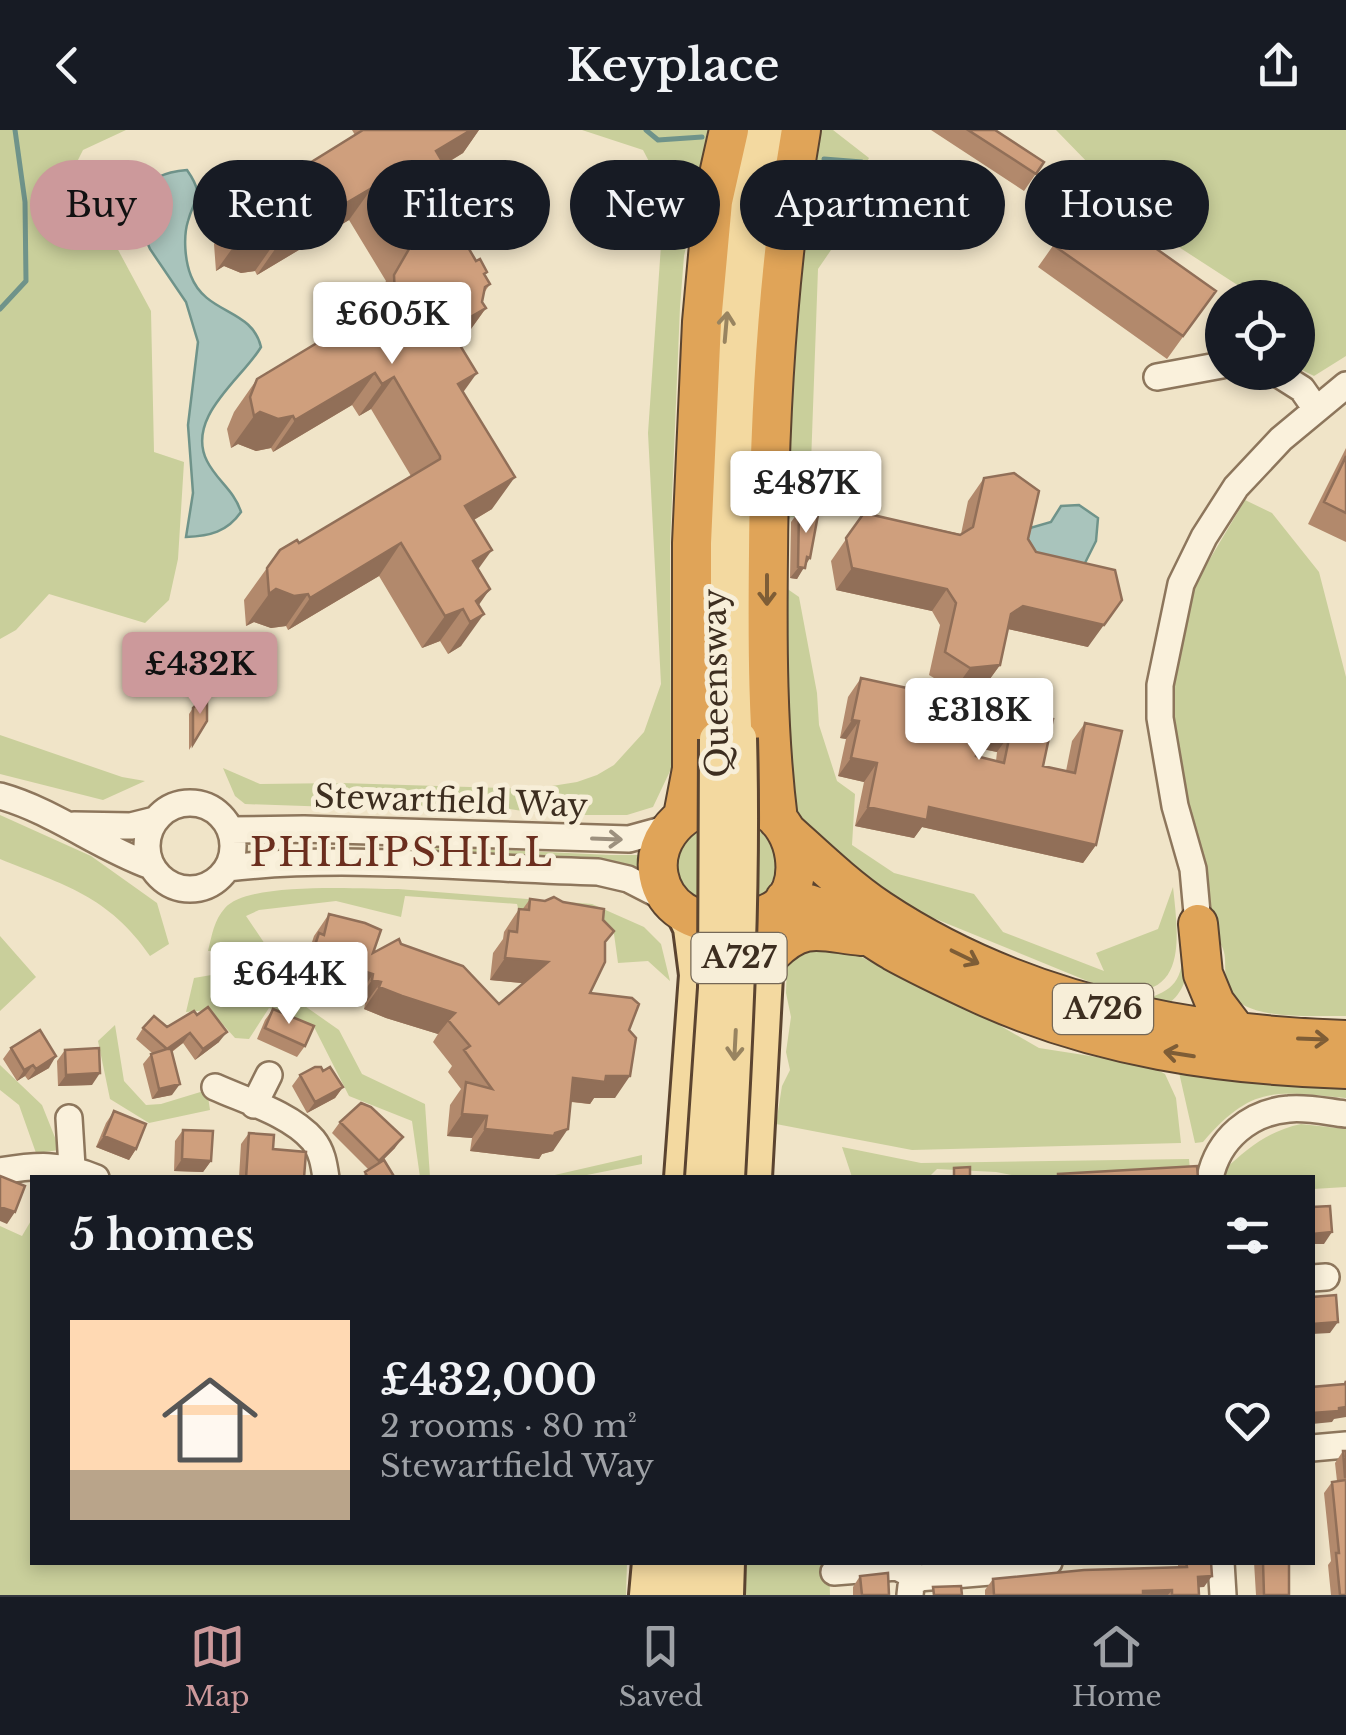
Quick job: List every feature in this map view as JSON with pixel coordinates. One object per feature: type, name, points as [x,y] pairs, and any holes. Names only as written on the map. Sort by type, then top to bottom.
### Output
[{"type":"highway","name":"Queensway","points":[[676,822],[692,769],[692,543],[702,322],[713,201],[728,130]]},
{"type":"highway","name":"Queensway","points":[[782,825],[767,690],[768,458],[782,260],[800,130]]},
{"type":"highway","name":"A726","points":[[676,822],[716,802],[767,810],[880,910],[1005,976],[1088,1005],[1147,1019],[1270,1037],[1346,1040]]},
{"type":"highway","points":[[676,822],[658,854],[657,871],[675,906],[710,922],[758,917],[783,902],[793,882],[795,859],[782,825]]},
{"type":"highway","name":"A726","points":[[783,902],[812,902],[976,992],[1066,1028],[1145,1048],[1231,1062],[1346,1069]]},
{"type":"highway","points":[[1198,924],[1203,974],[1215,1003],[1237,1032]]},
{"type":"highway","name":"A726","points":[[772,953],[786,938],[805,930],[869,936]]},
{"type":"highway","points":[[1147,1019],[1175,1007],[1190,994],[1203,974]]},
{"type":"main road","name":"Queensway","points":[[750,160],[752,130]]},
{"type":"main road","name":"Queensway","points":[[766,160],[774,130]]},
{"type":"main road","name":"Queensway","points":[[702,1175],[717,938],[720,401],[744,250]]},
{"type":"main road","name":"Queensway","points":[[728,1175],[738,1002],[742,812],[746,250]]},
{"type":"main road","points":[[756,1169],[766,976],[783,902]]},
{"type":"main road","points":[[675,906],[690,928],[696,974],[681,1175]]},
{"type":"main road","points":[[646,1595],[693,1576]]},
{"type":"street","points":[[1157,377],[1205,368]]},
{"type":"street","points":[[1198,924],[1193,869],[1175,806],[1160,718],[1163,670],[1181,584],[1204,536],[1236,486],[1346,385]]},
{"type":"street","points":[[1303,390],[1316,409]]},
{"type":"street","points":[[0,796],[69,824],[118,854],[151,866],[169,884],[192,889],[212,882],[227,868],[232,856],[230,830],[214,810],[189,802],[175,805],[155,820],[132,826],[69,824]]},
{"type":"street","points":[[151,866],[146,842],[155,820]]},
{"type":"street","name":"Stewartfield Way","points":[[230,830],[629,840],[676,822]]},
{"type":"street","name":"Stewartfield Way","points":[[227,868],[266,863],[389,864],[598,872],[628,880],[675,906]]},
{"type":"street","points":[[254,1104],[270,1075]]},
{"type":"street","points":[[216,1086],[314,1141],[325,1175]]},
{"type":"street","points":[[1211,1175],[1221,1148],[1237,1129],[1260,1115],[1290,1108],[1346,1114]]},
{"type":"street","points":[[0,1171],[46,1164],[84,1172],[69,1118]]},
{"type":"street","points":[[700,1175],[756,1169]]},
{"type":"street","points":[[1315,1448],[1346,1445]]},
{"type":"street","points":[[834,1572],[897,1567],[914,1586],[1044,1565]]},
{"type":"street","points":[[1221,1565],[1223,1595]]},
{"type":"green space","points":[[0,130],[126,130],[83,150],[78,160],[30,160],[30,250],[118,250],[151,311],[154,452],[184,462],[178,559],[169,600],[145,623],[49,594],[16,630],[0,639]]},
{"type":"green space","points":[[582,130],[712,130],[705,160],[648,160],[643,150]]},
{"type":"green space","points":[[813,130],[833,130],[869,158],[807,160]]},
{"type":"green space","points":[[1056,130],[1346,130],[1346,356],[1315,375],[1315,280],[1230,280],[1183,250],[1209,250],[1209,160],[1085,160]]},
{"type":"green space","points":[[661,250],[685,250],[670,546],[671,769],[653,807],[627,815],[548,815],[496,807],[420,810],[245,804],[235,796],[223,768],[260,784],[533,789],[577,782],[614,765],[644,732],[661,684],[648,433]]},
{"type":"green space","points":[[792,250],[831,250],[818,269],[809,519],[788,520],[776,581],[778,444]]},
{"type":"green space","points":[[1245,500],[1272,513],[1319,572],[1346,677],[1346,1016],[1280,1015],[1247,1007],[1235,999],[1226,979],[1223,948],[1214,935],[1173,743],[1169,686],[1192,589]]},
{"type":"green space","points":[[776,581],[799,597],[819,725],[837,781],[855,794],[852,845],[894,873],[974,894],[1003,932],[1104,971],[1096,953],[1158,929],[1173,887],[1176,948],[1173,965],[1165,978],[1152,988],[1107,989],[926,915],[888,894],[883,899],[826,854],[802,827],[784,796]]},
{"type":"green space","points":[[0,735],[122,777],[145,781],[103,800],[0,774]]},
{"type":"green space","points":[[0,815],[91,856],[157,903],[169,944],[150,956],[118,919],[84,895],[0,859]]},
{"type":"green space","points":[[704,823],[704,906],[681,882],[674,864],[682,846]]},
{"type":"green space","points":[[755,827],[772,847],[776,866],[770,885],[754,905]]},
{"type":"green space","points":[[413,846],[638,855],[637,868],[584,858],[413,853]]},
{"type":"green space","points":[[306,888],[398,889],[592,904],[644,927],[661,944],[670,981],[648,961],[618,963],[614,934],[599,915],[520,916],[517,904],[405,896],[401,917],[336,901],[259,910],[246,916],[269,950],[208,951],[218,918],[238,899]]},
{"type":"green space","points":[[0,936],[36,977],[0,1011]]},
{"type":"green space","points":[[808,943],[856,954],[914,985],[966,1006],[1039,1048],[1148,1065],[1165,1074],[1176,1098],[1181,1143],[912,1150],[776,1124],[782,1086],[790,1070],[786,1052],[791,1017],[786,993],[787,958]]},
{"type":"green space","points":[[1184,946],[1185,981],[1177,996],[1162,1008],[1142,1000],[1162,993],[1175,982]]},
{"type":"green space","points":[[217,974],[272,983],[339,1030],[362,1074],[425,1104],[430,1175],[420,1175],[412,1121],[349,1096],[314,1027],[269,1008],[249,1039],[235,1038],[210,1010],[186,1012],[194,978]]},
{"type":"green space","points":[[115,1025],[124,1081],[146,1105],[207,1090],[210,1110],[149,1123],[110,1099],[98,1041]]},
{"type":"green space","points":[[0,1065],[42,1105],[60,1150],[36,1153],[19,1105],[0,1090]]},
{"type":"green space","points":[[1178,1068],[1346,1083],[1346,1098],[1267,1096],[1236,1110],[1203,1142],[1195,1143]]},
{"type":"green space","points":[[1301,1124],[1346,1129],[1346,1187],[1315,1189],[1315,1175],[1222,1175],[1241,1155],[1278,1131]]},
{"type":"green space","points":[[842,1147],[921,1163],[1189,1159],[1190,1170],[1012,1175],[937,1169],[931,1175],[851,1175]]},
{"type":"green space","points":[[642,1155],[642,1164],[587,1175],[555,1175]]},
{"type":"green space","points":[[30,1222],[30,1565],[627,1565],[626,1595],[0,1595],[0,1226],[22,1236]]},
{"type":"green space","points":[[739,1565],[829,1565],[830,1595],[737,1595]]},
{"type":"water","points":[[187,170],[193,181],[193,207],[186,234],[191,276],[207,298],[248,325],[261,347],[219,399],[204,429],[202,445],[207,461],[241,512],[217,532],[186,537],[193,493],[188,425],[198,342],[186,302],[151,250],[173,250],[173,172]]},
{"type":"water","points":[[1079,505],[1098,518],[1096,541],[1077,579],[1019,555],[1030,528],[1051,522],[1061,506]]},
{"type":"building","points":[[363,130],[471,130],[436,151],[441,160],[367,160],[367,191],[347,203],[347,160],[315,160]]},
{"type":"building","points":[[968,130],[995,130],[1041,160],[1025,160],[1025,167]]},
{"type":"building","points":[[408,250],[470,250],[476,261],[480,259],[490,284],[485,287],[482,302],[486,308],[450,329],[477,373],[458,384],[515,477],[465,506],[492,550],[473,561],[490,589],[476,601],[484,614],[470,622],[463,609],[445,616],[401,543],[310,598],[308,594],[294,596],[276,589],[269,594],[267,568],[280,550],[297,540],[299,543],[440,459],[394,377],[382,384],[375,373],[295,420],[293,416],[278,419],[260,412],[254,416],[250,397],[257,379],[395,296],[394,275]]},
{"type":"building","points":[[1060,250],[1158,250],[1205,283],[1205,306],[1183,336]]},
{"type":"building","points":[[1346,456],[1346,513],[1324,502]]},
{"type":"building","points":[[1014,473],[1039,491],[1028,539],[1036,552],[1115,570],[1122,600],[1104,625],[1023,606],[1011,614],[1000,665],[970,668],[945,652],[956,603],[947,589],[852,568],[846,538],[864,513],[960,535],[973,527],[984,478]]},
{"type":"building","points":[[799,511],[818,515],[805,568],[798,567]]},
{"type":"building","points":[[861,678],[953,698],[950,710],[977,717],[980,705],[1053,719],[1043,766],[1075,773],[1085,723],[1122,731],[1096,845],[929,807],[927,820],[868,807],[877,763],[851,758],[859,721],[852,720]],"holes":[[[981,728],[1010,734],[1004,763],[976,756]]]},
{"type":"building","points":[[207,694],[207,721],[193,744],[193,708]]},
{"type":"building","points":[[554,897],[604,909],[603,920],[614,931],[605,942],[605,962],[590,993],[632,998],[639,1004],[629,1030],[636,1038],[630,1076],[606,1076],[605,1082],[573,1078],[568,1129],[554,1136],[485,1129],[487,1116],[462,1114],[466,1082],[492,1089],[464,1050],[470,1046],[448,1020],[455,1013],[379,987],[381,982],[372,980],[373,974],[332,961],[334,955],[314,948],[319,933],[324,935],[329,914],[365,923],[381,930],[373,953],[399,939],[401,944],[463,966],[499,1004],[548,962],[505,958],[509,931],[517,932],[519,909],[529,910],[530,899],[545,901]]},
{"type":"building","points":[[208,1007],[227,1032],[203,1049],[190,1033],[167,1049],[143,1028],[154,1016],[167,1027]]},
{"type":"building","points":[[273,1009],[314,1026],[305,1046],[265,1028]]},
{"type":"building","points":[[40,1030],[56,1056],[36,1069],[33,1065],[24,1070],[11,1048]]},
{"type":"building","points":[[99,1048],[100,1073],[66,1075],[65,1050]]},
{"type":"building","points":[[171,1049],[180,1084],[159,1089],[151,1054]]},
{"type":"building","points":[[315,1067],[323,1071],[330,1067],[343,1087],[315,1102],[300,1075]]},
{"type":"building","points":[[361,1103],[371,1107],[403,1137],[379,1161],[340,1122]]},
{"type":"building","points":[[114,1111],[146,1124],[136,1149],[104,1136]]},
{"type":"building","points":[[183,1130],[213,1131],[211,1161],[182,1159]]},
{"type":"building","points":[[249,1133],[274,1135],[273,1149],[306,1152],[304,1175],[246,1175]]},
{"type":"building","points":[[384,1160],[393,1175],[366,1175],[365,1172]]},
{"type":"building","points":[[1197,1166],[1198,1175],[1058,1175]]},
{"type":"building","points":[[970,1167],[970,1175],[954,1175],[954,1168]]},
{"type":"building","points":[[0,1176],[25,1186],[15,1212],[0,1207]]},
{"type":"building","points":[[1330,1206],[1332,1232],[1315,1234],[1315,1207]]},
{"type":"building","points":[[1336,1295],[1338,1322],[1315,1324],[1315,1297]]},
{"type":"building","points":[[1346,1381],[1346,1407],[1315,1413],[1315,1387]]},
{"type":"building","points":[[1346,1480],[1346,1595],[1340,1595],[1332,1482]]},
{"type":"building","points":[[1211,1565],[1212,1576],[1198,1577],[1199,1595],[1172,1595],[1172,1590],[1143,1591],[1143,1595],[994,1595],[993,1579],[1084,1570]]},
{"type":"building","points":[[1263,1565],[1289,1565],[1289,1595],[1264,1595]]},
{"type":"building","points":[[888,1573],[889,1595],[862,1595],[860,1576]]},
{"type":"building","points":[[961,1586],[962,1595],[934,1595],[933,1587]]},
{"type":"waterway","points":[[0,309],[26,281],[25,202],[15,130]]},
{"type":"waterway","points":[[646,130],[658,140],[702,137]]},
{"type":"waterway","points":[[824,159],[837,160]]},
{"type":"district","name":"PHILIPSHILL","points":[[402,853]]}]
